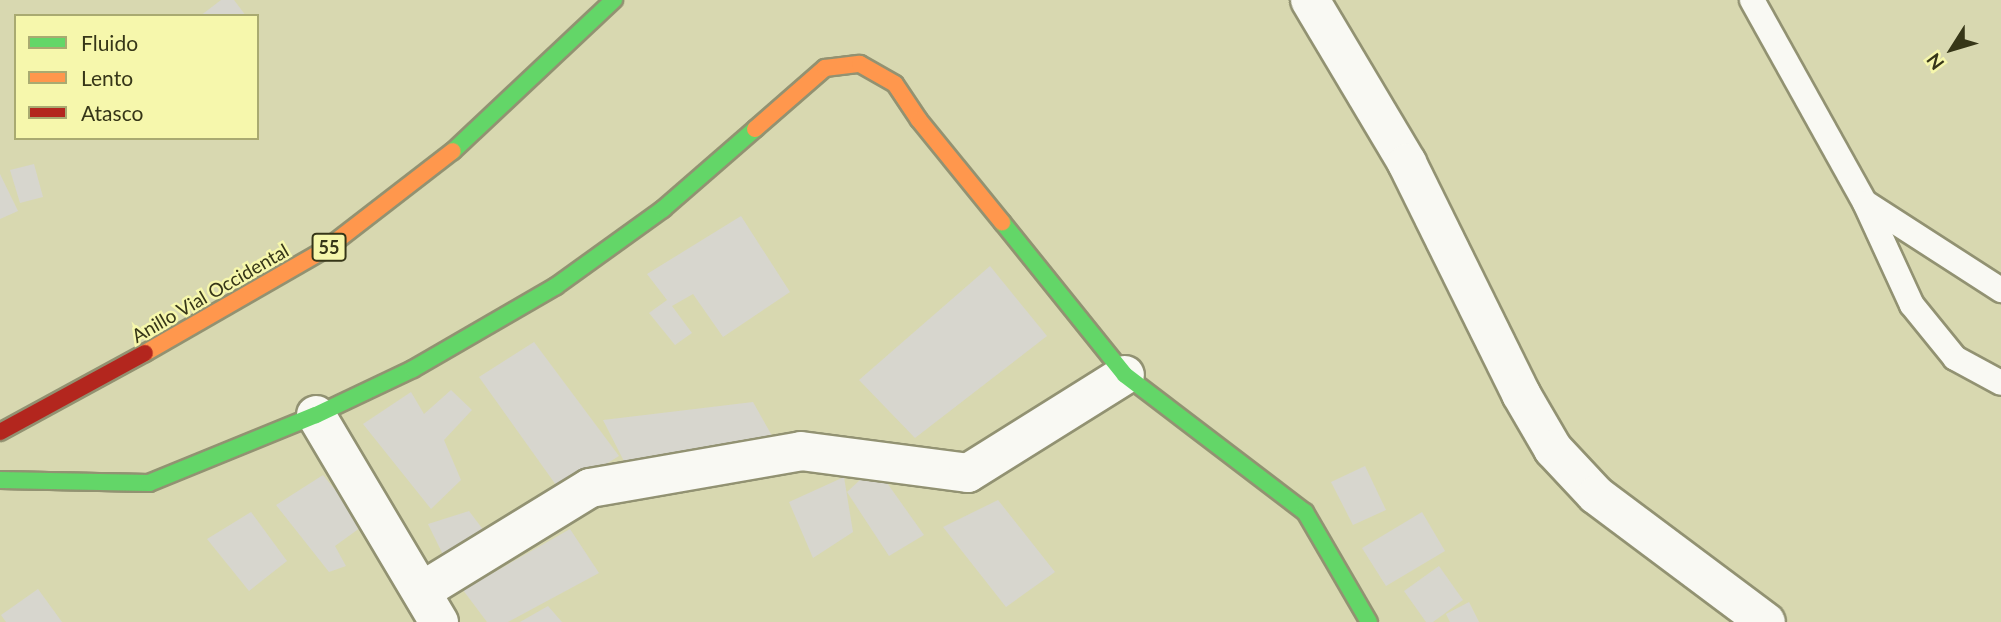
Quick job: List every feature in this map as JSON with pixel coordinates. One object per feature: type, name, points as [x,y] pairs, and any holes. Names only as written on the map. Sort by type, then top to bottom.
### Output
[{"type":"main road","name":"Anillo Vial Occidental","points":[[0,432],[220,313],[326,249],[442,161],[614,0]]},
{"type":"main road","points":[[0,480],[149,483],[316,415],[412,369],[556,286],[663,209],[825,68],[860,64],[895,84],[919,120],[1125,375],[1305,512],[1369,622]]},
{"type":"street","points":[[1310,0],[1407,163],[1521,394],[1553,449],[1596,495],[1766,622]]},
{"type":"street","points":[[316,415],[430,606],[590,488],[801,451],[968,474],[1125,375]]},
{"type":"lane","points":[[1752,0],[1865,203],[1912,305],[1955,358],[2001,383]]},
{"type":"lane","points":[[1865,203],[2001,290]]},
{"type":"building","points":[[221,0],[234,0],[244,14],[203,14]]},
{"type":"building","points":[[34,164],[43,197],[20,203],[10,170]]},
{"type":"building","points":[[0,174],[18,211],[0,219]]},
{"type":"building","points":[[741,216],[790,292],[723,337],[693,294],[672,306],[692,333],[675,345],[649,313],[667,300],[647,274]]},
{"type":"building","points":[[990,266],[1047,336],[915,438],[859,380]]},
{"type":"building","points":[[534,342],[619,456],[561,492],[479,377]]},
{"type":"building","points":[[451,390],[472,410],[444,440],[461,480],[431,509],[363,424],[411,392],[424,414]]},
{"type":"building","points":[[753,402],[780,450],[631,475],[603,420]]},
{"type":"building","points":[[875,466],[924,535],[889,556],[847,492]]},
{"type":"building","points":[[1365,466],[1386,510],[1353,525],[1331,482]]},
{"type":"building","points":[[323,475],[364,525],[335,546],[346,566],[329,572],[276,505]]},
{"type":"building","points":[[844,477],[853,532],[813,558],[789,502]]},
{"type":"building","points":[[998,500],[1055,572],[1006,607],[943,527]]},
{"type":"building","points":[[469,511],[491,540],[448,565],[428,524]]},
{"type":"building","points":[[251,512],[287,561],[249,591],[207,539]]},
{"type":"building","points":[[1422,512],[1445,551],[1386,586],[1362,548]]},
{"type":"building","points":[[570,529],[599,573],[508,622],[487,622],[463,590]]},
{"type":"building","points":[[1439,566],[1463,600],[1433,622],[1426,622],[1404,591]]},
{"type":"building","points":[[38,589],[62,622],[6,622],[1,615]]},
{"type":"building","points":[[1469,602],[1479,622],[1450,622],[1446,614]]},
{"type":"building","points":[[548,606],[562,622],[520,622]]},
{"type":"traffic: fast","points":[[453,151],[614,0]]},
{"type":"traffic: fast","points":[[0,480],[149,483],[316,415],[413,369],[556,286],[663,209],[755,129]]},
{"type":"traffic: fast","points":[[1002,222],[1125,375],[1305,512],[1369,622]]},
{"type":"traffic: slow","points":[[755,129],[825,68],[860,64],[895,84],[919,120],[1002,222]]},
{"type":"traffic: slow","points":[[145,353],[326,249],[453,151]]},
{"type":"traffic: jam","points":[[0,432],[145,353]]}]
